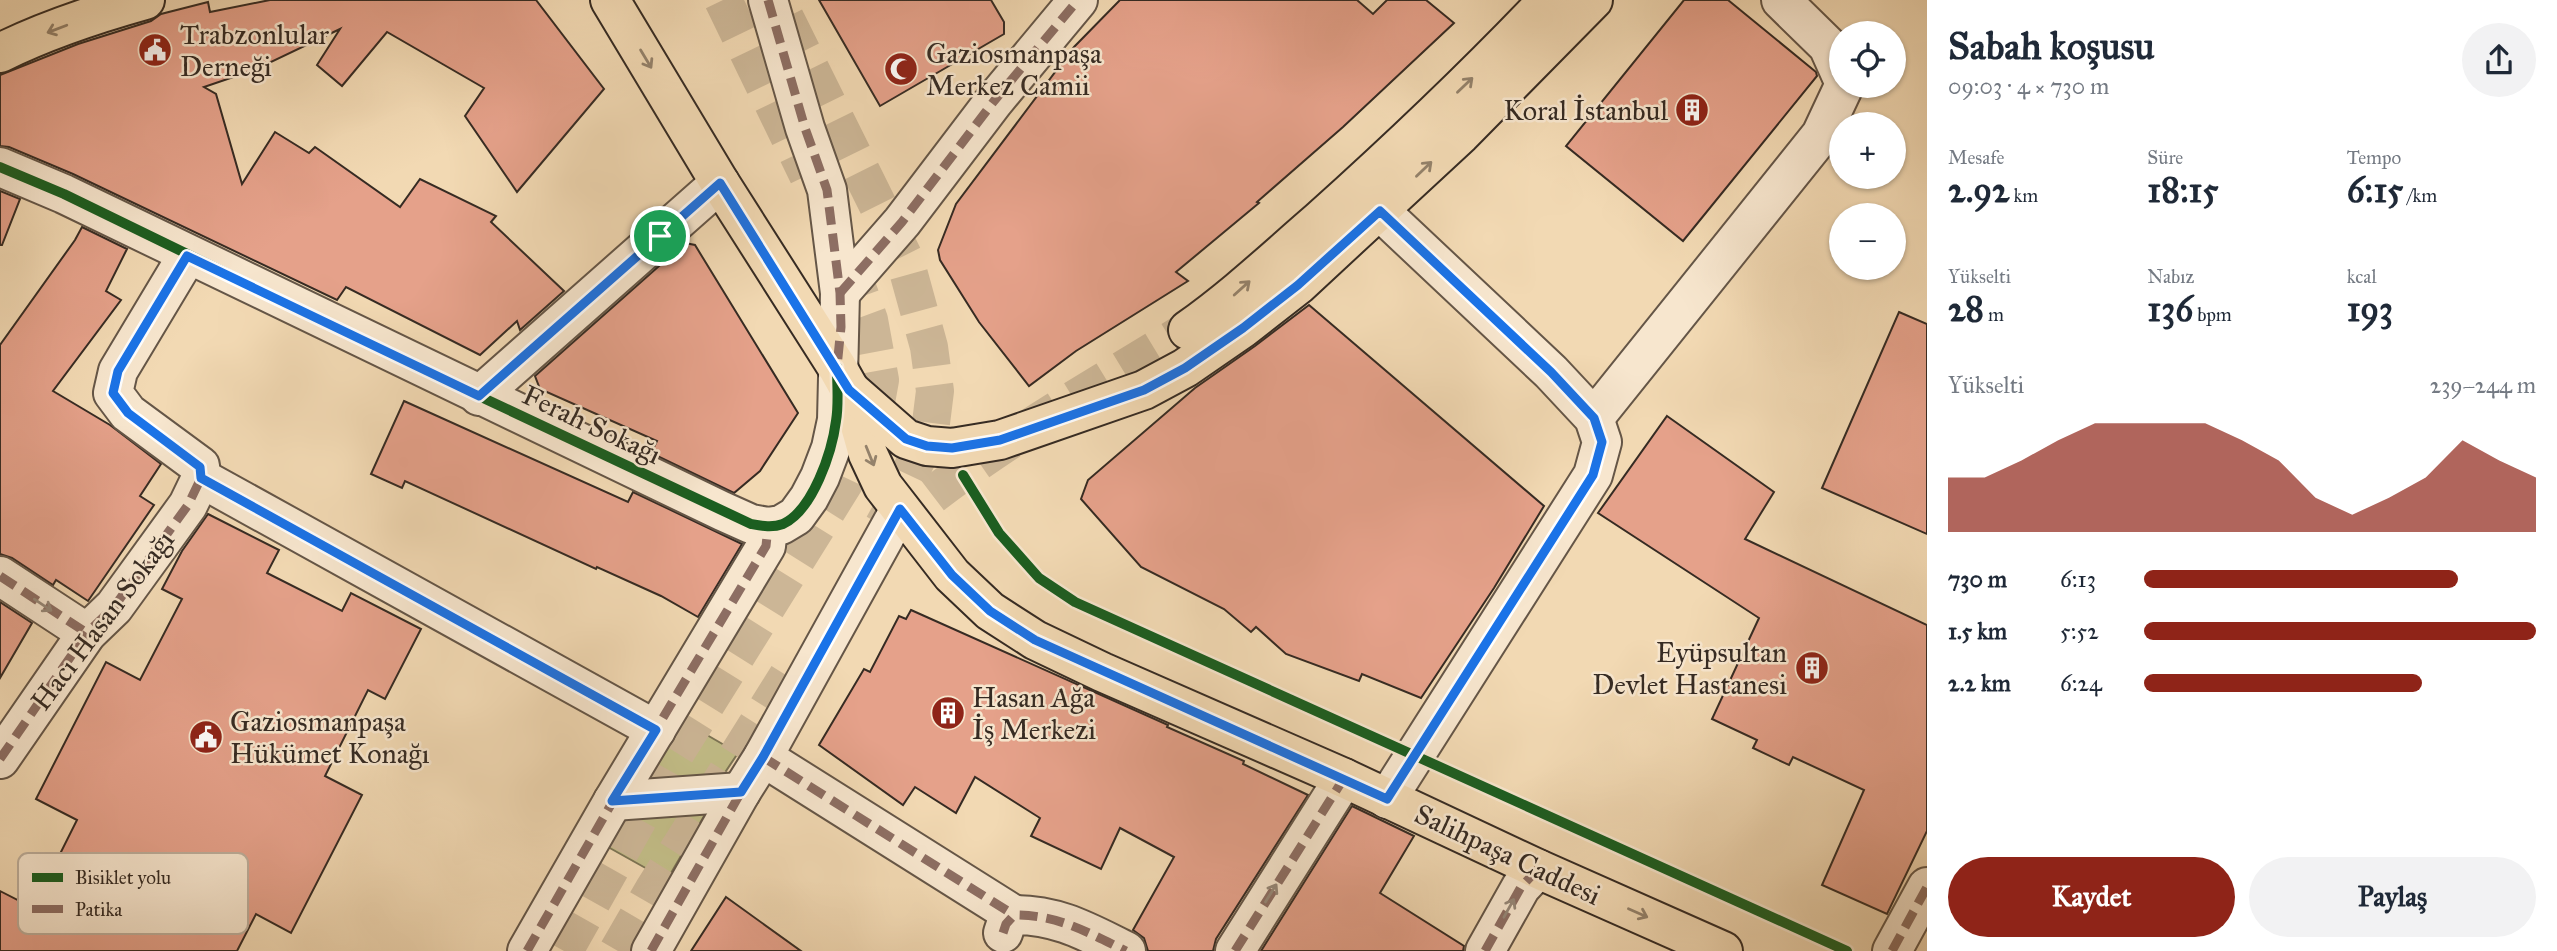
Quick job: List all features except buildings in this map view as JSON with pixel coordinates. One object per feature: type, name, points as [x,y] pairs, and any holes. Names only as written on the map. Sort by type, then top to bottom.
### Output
[{"type":"main road","points":[[0,53],[93,15],[145,0]]},
{"type":"main road","points":[[611,0],[720,183],[843,379],[906,439],[927,446],[952,448],[1000,440],[1144,390],[1185,368],[1243,328],[1298,285],[1380,211],[1461,134],[1593,0]]},
{"type":"main road","points":[[1188,330],[1224,305],[1383,164],[1496,56],[1548,0]]},
{"type":"main road","name":"Salihpaşa Caddesi","points":[[843,379],[868,454],[883,486],[952,575],[990,611],[1035,640],[1102,672],[1344,778],[1538,869],[1723,951]]},
{"type":"street","points":[[527,951],[612,801],[766,546],[768,527],[781,525],[796,516],[810,498],[831,448],[843,379],[840,293],[827,190],[805,128],[768,0]]},
{"type":"street","points":[[840,293],[902,222],[994,101],[1077,0]]},
{"type":"street","points":[[1781,0],[1829,48]]},
{"type":"street","points":[[1594,418],[1821,135],[1838,98]]},
{"type":"street","name":"Ferah Sokağı","points":[[0,167],[64,194],[187,256],[731,515],[751,524],[768,527]]},
{"type":"street","points":[[479,396],[720,183]]},
{"type":"street","points":[[1380,211],[1551,372],[1594,418],[1602,442],[1593,475],[1387,799]]},
{"type":"street","points":[[187,256],[118,371],[113,393],[128,413],[200,467],[201,478],[656,730]]},
{"type":"street","name":"Hacı Hasan Sokağı","points":[[0,759],[87,633],[122,597],[188,505],[201,478]]},
{"type":"street","points":[[651,951],[763,757],[900,509]]},
{"type":"street","points":[[0,576],[87,633]]},
{"type":"street","points":[[763,757],[1009,924],[1039,915],[1067,922],[1126,951]]},
{"type":"street","points":[[1235,951],[1344,778]]},
{"type":"street","points":[[612,801],[741,792]]},
{"type":"street","points":[[1485,951],[1521,887],[1538,869]]},
{"type":"street","points":[[1892,951],[1927,887]]},
{"type":"shaded area","points":[[681,720],[738,753],[720,780],[640,788]]},
{"type":"shaded area","points":[[707,811],[667,880],[608,847],[626,818]]},
{"type":"tunnel","points":[[723,0],[808,175]]},
{"type":"tunnel","points":[[785,18],[905,260],[929,347],[935,391],[930,431],[881,530]]},
{"type":"tunnel","points":[[564,951],[673,757],[844,483],[872,424],[880,380],[869,320],[843,249]]},
{"type":"tunnel","points":[[888,531],[996,449],[1188,330]]},
{"type":"tunnel","points":[[618,951],[794,666]]},
{"type":"marked path","points":[[768,0],[805,128],[827,190],[840,293],[841,327],[837,367]]},
{"type":"marked path","points":[[840,293],[902,222],[994,101],[1078,0]]},
{"type":"marked path","points":[[479,396],[720,183]]},
{"type":"marked path","points":[[187,256],[118,371],[113,393],[128,413],[200,466],[201,478]]},
{"type":"marked path","points":[[201,478],[656,730]]},
{"type":"marked path","points":[[0,759],[87,633],[114,607],[188,505],[201,478]]},
{"type":"marked path","points":[[651,951],[763,757],[900,509]]},
{"type":"marked path","points":[[527,951],[613,801],[766,546],[768,527]]},
{"type":"marked path","points":[[0,576],[87,633]]},
{"type":"marked path","points":[[763,757],[1014,915]]},
{"type":"marked path","points":[[1235,951],[1344,778]]},
{"type":"marked path","points":[[613,801],[741,792]]},
{"type":"marked path","points":[[1485,951],[1521,887],[1538,869]]},
{"type":"marked path","points":[[1892,951],[1927,887]]},
{"type":"marked path","points":[[1003,933],[1006,924],[1014,915],[1045,918],[1072,926],[1126,951]]},
{"type":"cycle path","points":[[0,167],[64,194],[479,396],[751,524],[783,524],[794,517],[812,493],[834,434],[837,367]]},
{"type":"cycle path","points":[[1380,211],[1551,372],[1594,418],[1602,442],[1593,475],[1387,799]]},
{"type":"cycle path","points":[[963,475],[999,533],[1039,578],[1075,602],[1847,951]]},
{"type":"place","name":"Trabzonlular Derneği","points":[[155,50]]},
{"type":"place","name":"Gaziosmanpaşa Merkez Camii","points":[[901,69]]},
{"type":"place","name":"Koral İstanbul","points":[[1692,110]]},
{"type":"place","name":"Eyüpsultan Devlet Hastanesi","points":[[1812,668]]},
{"type":"place","name":"Hasan Ağa İş Merkezi","points":[[948,713]]},
{"type":"place","name":"Gaziosmanpaşa Hükümet Konağı","points":[[206,737]]},
{"type":"route","points":[[720,183],[849,390],[906,439],[927,446],[952,448],[1000,440],[1089,411],[1144,390],[1185,368],[1298,285],[1380,211],[1551,372],[1594,418],[1602,442],[1593,475],[1387,799],[1035,640],[990,611],[952,575],[900,509],[741,792],[612,801],[656,730],[201,478],[200,467],[128,413],[113,393],[118,371],[187,256],[479,396],[660,236],[720,183]]}]
